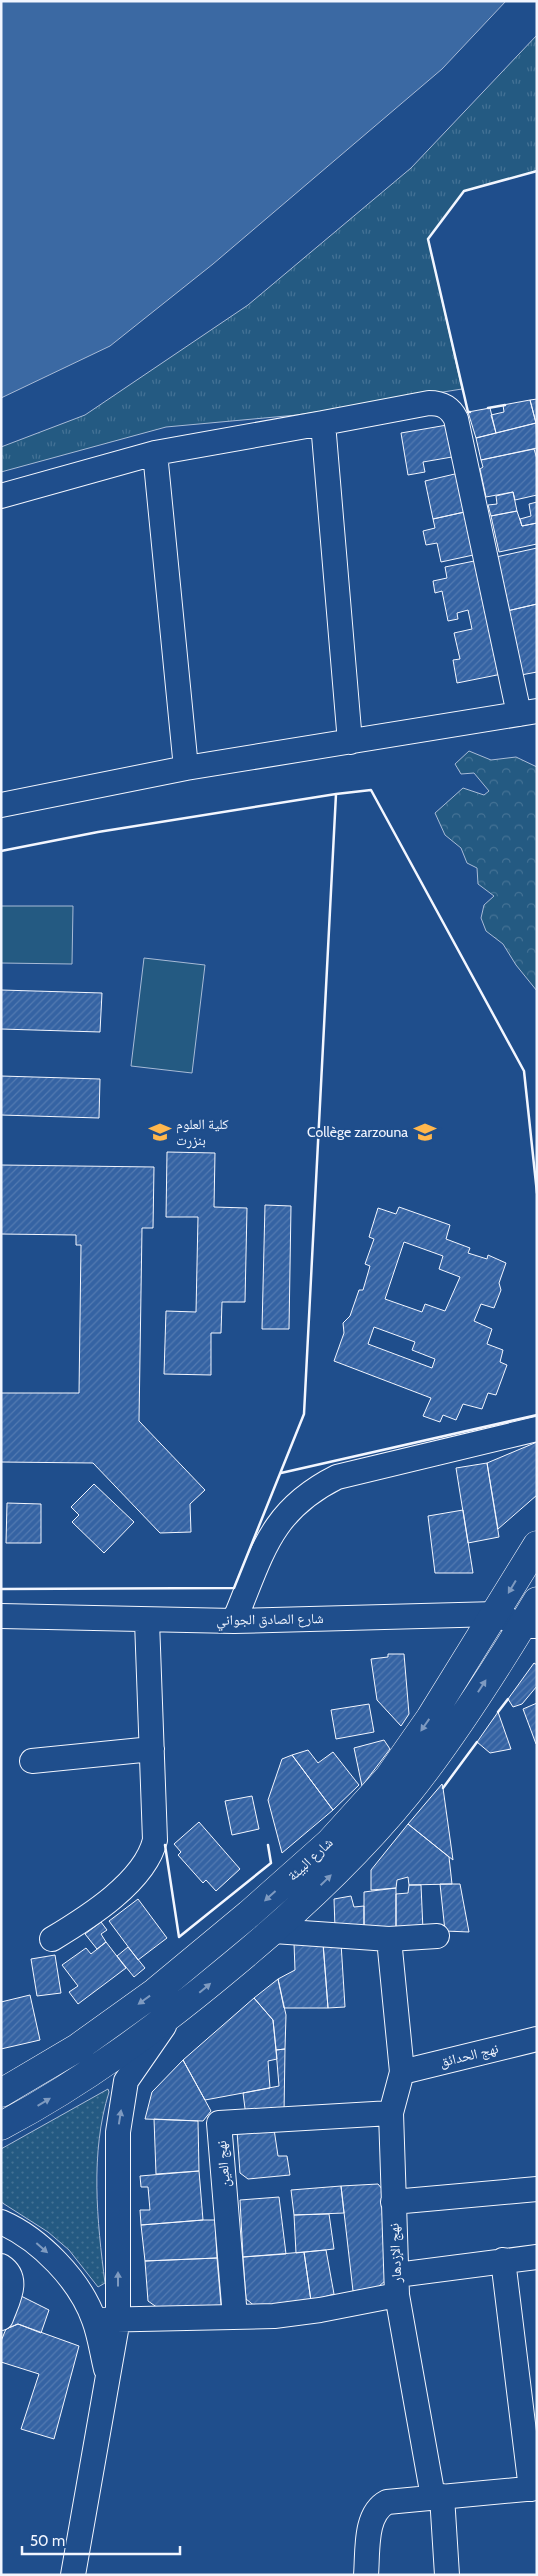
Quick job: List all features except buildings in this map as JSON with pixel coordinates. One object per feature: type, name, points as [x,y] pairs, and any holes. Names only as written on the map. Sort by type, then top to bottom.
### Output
[{"type":"main road","name":"شارع البيئة","points":[[1,2093],[77,2048],[155,1992],[249,1914],[330,1842],[388,1778],[430,1718],[537,1545]]},
{"type":"main road","name":"شارع البيئة","points":[[1,2126],[91,2074],[172,2016],[274,1931],[348,1860],[407,1794],[453,1731],[529,1626],[537,1601]]},
{"type":"street","points":[[1,496],[155,453],[429,403],[445,406],[456,419],[528,712],[186,768],[1,805]]},
{"type":"street","points":[[323,423],[350,742]]},
{"type":"street","points":[[155,453],[186,768]]},
{"type":"street","points":[[234,1621],[270,1534],[285,1514],[303,1496],[318,1486],[337,1477],[537,1429]]},
{"type":"street","name":"شارع الصادق الجواني","points":[[1,1616],[147,1621],[234,1621],[496,1614],[529,1626]]},
{"type":"street","points":[[52,1939],[98,1911],[152,1855],[155,1840],[147,1621]]},
{"type":"street","points":[[32,1762],[152,1749]]},
{"type":"street","points":[[274,1931],[389,1939],[437,1936]]},
{"type":"street","name":"نهج الإزدهار","points":[[94,2320],[235,2318],[320,2310],[397,2285],[391,2113],[402,2072],[389,1939]]},
{"type":"street","points":[[72,2575],[118,2319],[118,2132],[126,2081],[140,2058],[172,2016]]},
{"type":"street","name":"نهج الحدائق","points":[[402,2072],[537,2039]]},
{"type":"street","name":"نهج العين","points":[[235,2318],[219,2123],[391,2113]]},
{"type":"street","points":[[393,2202],[537,2189]]},
{"type":"street","points":[[1,2222],[35,2242],[57,2262],[86,2303],[94,2320],[108,2380]]},
{"type":"street","points":[[447,2575],[438,2496],[397,2285],[503,2260],[537,2257]]},
{"type":"street","points":[[366,2575],[372,2518],[379,2506],[387,2502],[438,2496],[534,2488],[503,2260]]},
{"type":"street","points":[[1,2266],[10,2275],[12,2286],[1,2318]]},
{"type":"green space","points":[[537,35],[537,171],[464,191],[428,239],[462,389],[297,415],[166,427],[1,472],[1,447],[85,415],[248,305],[411,168]]},
{"type":"green space","points":[[469,751],[491,760],[516,757],[537,767],[537,991],[516,965],[503,944],[486,931],[481,918],[484,905],[494,896],[478,884],[477,868],[467,863],[461,848],[445,835],[435,813],[463,788],[484,795],[489,791],[474,773],[461,774],[455,764]]},
{"type":"green space","points":[[1,906],[73,906],[72,964],[1,963]]},
{"type":"green space","points":[[144,958],[205,965],[192,1073],[131,1066]]},
{"type":"green space","points":[[108,2089],[109,2092],[99,2139],[97,2163],[98,2211],[105,2283],[98,2287],[69,2250],[48,2232],[1,2202],[1,2149]]},
{"type":"shaded area","points":[[1,1],[506,1],[442,69],[213,264],[110,346],[1,398]]},
{"type":"wall","points":[[470,412],[468,412],[428,239],[464,191],[537,171]]},
{"type":"wall","points":[[488,408],[505,405]]},
{"type":"wall","points":[[336,794],[371,790],[524,1071],[537,1193]]},
{"type":"wall","points":[[1,851],[98,832],[336,794],[304,1414],[234,1588],[1,1589]]},
{"type":"wall","points":[[281,1473],[537,1415]]},
{"type":"wall","points":[[498,1712],[508,1699]]},
{"type":"wall","points":[[443,1788],[477,1742]]},
{"type":"wall","points":[[165,1845],[179,1937],[271,1863],[268,1845]]},
{"type":"place","name":"كلية العلوم بنزرت","points":[[160,1132]]},
{"type":"place","name":"Collège zarzouna","points":[[425,1132]]}]
